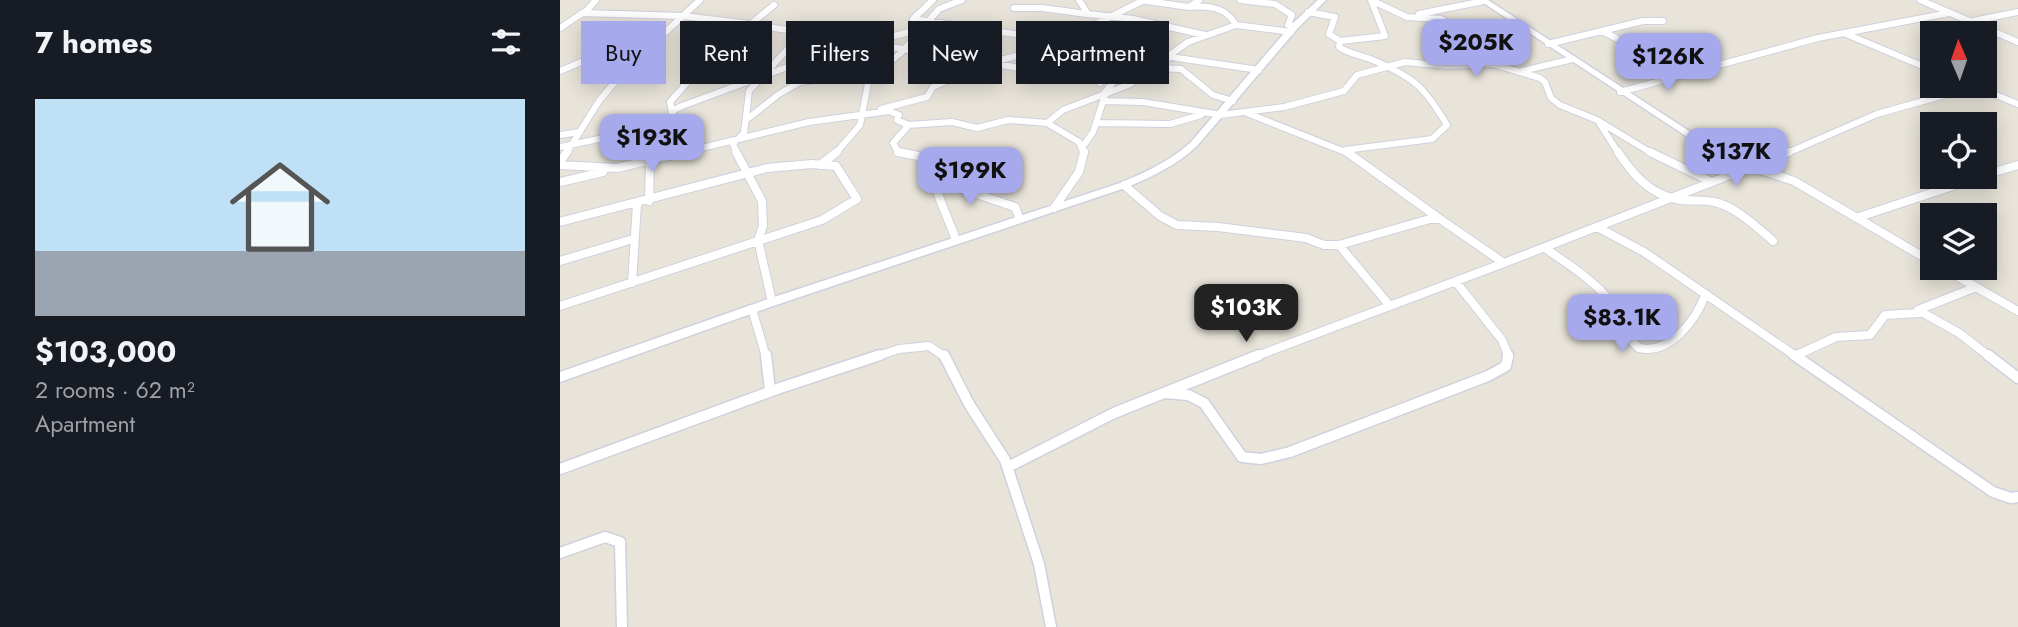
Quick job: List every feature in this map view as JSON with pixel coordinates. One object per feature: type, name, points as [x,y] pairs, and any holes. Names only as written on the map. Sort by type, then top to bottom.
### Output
[{"type":"main road","points":[[560,377],[772,302],[1124,185],[1176,160],[1221,115],[1293,29],[1322,0]]},
{"type":"main road","points":[[1484,0],[1620,92],[1727,159]]},
{"type":"street","points":[[560,28],[583,13],[596,0]]},
{"type":"street","points":[[666,32],[700,0]]},
{"type":"street","points":[[921,21],[913,17],[933,0]]},
{"type":"street","points":[[927,21],[939,9],[962,0]]},
{"type":"street","points":[[1079,0],[1087,14]]},
{"type":"street","points":[[1106,21],[1145,0],[1223,10],[1236,25],[1293,29]]},
{"type":"street","points":[[1189,7],[1199,0]]},
{"type":"street","points":[[1240,0],[1265,2],[1288,11],[1292,15],[1287,24],[1293,29]]},
{"type":"street","points":[[1308,12],[1335,17],[1329,34],[1340,41],[1385,36],[1384,28],[1371,8],[1371,0],[1407,16],[1445,20],[1455,27],[1456,44],[1467,56],[1520,71],[1545,82],[1551,98],[1560,105],[1597,120],[1709,183],[1716,202]]},
{"type":"street","points":[[1407,16],[1484,0]]},
{"type":"street","points":[[1920,0],[1971,21],[2018,12]]},
{"type":"street","points":[[754,21],[774,5]]},
{"type":"street","points":[[1014,8],[1042,8],[1112,17],[1205,35]]},
{"type":"street","points":[[583,13],[683,16],[725,21]]},
{"type":"street","points":[[1620,92],[1845,33],[1949,13]]},
{"type":"street","points":[[1548,44],[1643,21],[1663,21]]},
{"type":"street","points":[[1169,55],[1205,35],[1232,29],[1236,25]]},
{"type":"street","points":[[1602,31],[1628,47],[1643,52],[1678,76]]},
{"type":"street","points":[[1845,33],[1920,65]]},
{"type":"street","points":[[1997,33],[2018,42]]},
{"type":"street","points":[[1340,41],[1339,47],[1349,54],[1371,59],[1415,80],[1422,93],[1434,103],[1447,127],[1432,139],[1424,141],[1378,144],[1345,150]]},
{"type":"street","points":[[894,58],[908,45]]},
{"type":"street","points":[[894,46],[906,48]]},
{"type":"street","points":[[772,63],[786,49]]},
{"type":"street","points":[[1169,56],[1259,70]]},
{"type":"street","points":[[560,71],[581,59]]},
{"type":"street","points":[[1520,71],[1573,59]]},
{"type":"street","points":[[1104,101],[1143,102],[1221,115],[1300,104],[1335,95],[1344,92],[1357,75],[1405,62],[1428,66],[1493,64]]},
{"type":"street","points":[[1169,68],[1181,69],[1189,73],[1195,83],[1213,95],[1233,101]]},
{"type":"street","points":[[613,84],[560,164],[597,169],[617,168]]},
{"type":"street","points":[[672,113],[670,102],[681,84]]},
{"type":"street","points":[[649,201],[650,160],[672,113],[682,106],[740,84]]},
{"type":"street","points":[[754,84],[749,91],[744,133],[733,144],[742,165],[751,173],[766,213],[764,229],[758,240],[772,302]]},
{"type":"street","points":[[746,120],[794,84]]},
{"type":"street","points":[[820,165],[841,149],[860,125],[868,84]]},
{"type":"street","points":[[869,114],[927,97],[933,87],[939,84]]},
{"type":"street","points":[[1082,148],[1104,101],[1105,92],[1101,84]]},
{"type":"street","points":[[1105,92],[1112,84]]},
{"type":"street","points":[[1047,123],[1054,114],[1131,84]]},
{"type":"street","points":[[1997,95],[2018,104]]},
{"type":"street","points":[[1008,467],[1114,413],[1164,393],[1597,226],[1674,199],[1877,114],[1933,98]]},
{"type":"street","points":[[560,182],[809,122],[889,111],[899,115],[897,120],[909,125],[952,122],[977,128],[1008,120],[1035,120],[1070,134],[1082,148],[1085,158],[1081,173],[1054,208]]},
{"type":"street","points":[[1245,112],[1345,150],[1504,264]]},
{"type":"street","points":[[1096,123],[1170,124],[1204,114]]},
{"type":"street","points":[[1597,120],[1630,170],[1642,183],[1674,199],[1716,202],[1751,222],[1773,241]]},
{"type":"street","points":[[909,125],[893,143],[898,152],[918,156],[934,175],[934,186],[943,202],[956,240]]},
{"type":"street","points":[[560,147],[637,131],[663,130]]},
{"type":"street","points":[[560,135],[579,132]]},
{"type":"street","points":[[1727,159],[1794,181],[1920,254]]},
{"type":"street","points":[[1997,171],[2018,164]]},
{"type":"street","points":[[560,222],[649,201],[767,168],[836,166],[857,199],[822,220],[560,306]]},
{"type":"street","points":[[934,175],[953,178],[962,189],[1015,207],[1020,219]]},
{"type":"street","points":[[1124,185],[1171,223],[1252,231],[1339,245],[1430,219],[1440,219]]},
{"type":"street","points":[[1856,218],[1943,189]]},
{"type":"street","points":[[632,283],[637,204]]},
{"type":"street","points":[[1597,226],[1644,252],[1993,492],[2011,498],[2018,497]]},
{"type":"street","points":[[560,261],[633,240]]},
{"type":"street","points":[[1339,245],[1390,306]]},
{"type":"street","points":[[1545,248],[1600,289],[1615,308],[1635,346],[1643,350],[1652,349],[1685,330],[1700,310],[1705,295]]},
{"type":"street","points":[[1964,280],[2018,311]]},
{"type":"street","points":[[1164,393],[1188,395],[1205,403],[1242,457],[1261,459],[1290,452],[1488,376],[1506,366],[1509,358],[1502,340],[1456,282]]},
{"type":"street","points":[[1919,313],[1918,310],[1923,307],[1976,287]]},
{"type":"street","points":[[752,309],[765,349],[770,391]]},
{"type":"street","points":[[1795,356],[1836,337],[1870,335],[1885,315],[1919,313],[1959,333],[2018,378]]},
{"type":"street","points":[[560,469],[770,391],[899,349],[929,346],[943,354],[951,366],[969,404],[1008,467],[1039,564],[1051,627]]},
{"type":"street","points":[[560,553],[605,537],[620,542],[622,627]]}]
